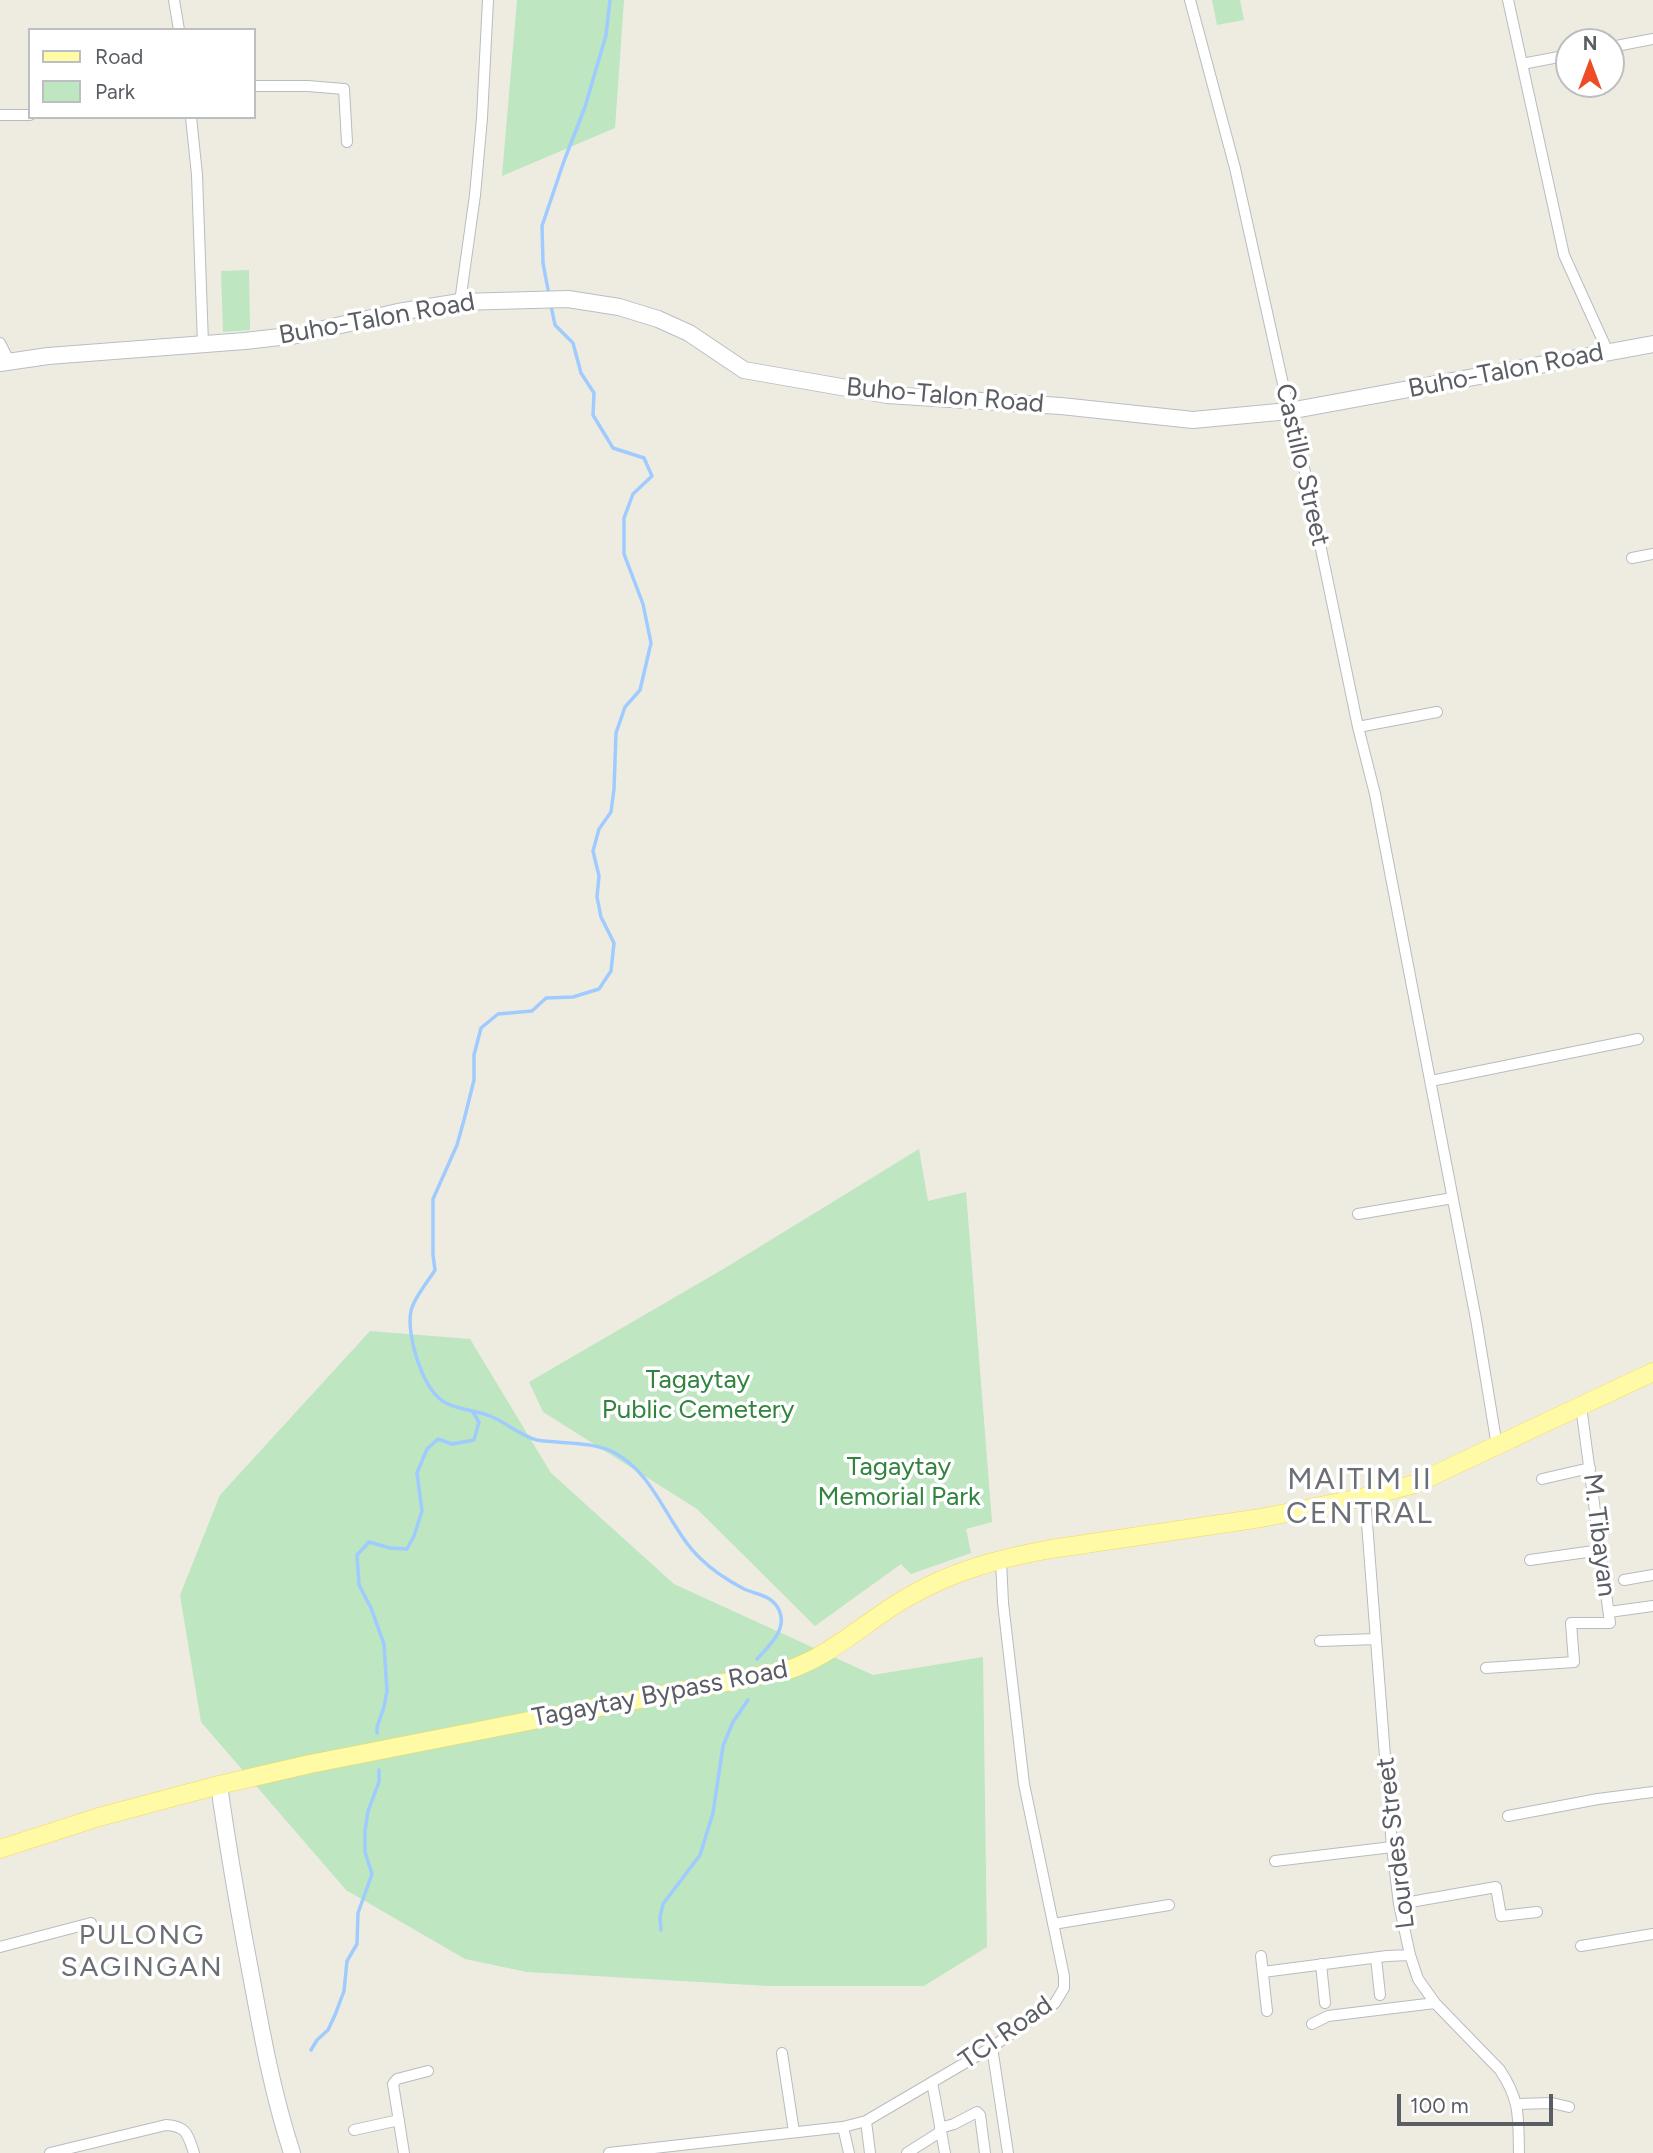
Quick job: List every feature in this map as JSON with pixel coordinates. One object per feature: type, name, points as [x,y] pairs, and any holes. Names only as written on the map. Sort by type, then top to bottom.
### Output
[{"type":"main road","name":"Tagaytay Bypass Road","points":[[0,1849],[85,1821],[219,1785],[378,1750],[788,1670],[821,1655],[924,1588],[969,1569],[1063,1547],[1261,1518],[1415,1484],[1653,1372]]},
{"type":"street","points":[[174,0],[179,28]]},
{"type":"street","points":[[460,302],[475,195],[488,0]]},
{"type":"street","name":"Castillo Street","points":[[1190,0],[1235,168],[1375,794],[1476,1319],[1496,1446]]},
{"type":"street","points":[[1508,0],[1564,255],[1608,352]]},
{"type":"street","points":[[1625,44],[1653,39]]},
{"type":"street","points":[[1522,64],[1555,58]]},
{"type":"street","points":[[256,86],[344,89],[347,142]]},
{"type":"street","points":[[0,115],[28,115]]},
{"type":"street","points":[[191,119],[195,144],[203,344]]},
{"type":"street","name":"Buho-Talon Road","points":[[4,362],[297,334],[460,302],[568,299],[619,307],[658,319],[689,334],[744,370],[887,396],[1062,406],[1193,420],[1289,411],[1653,344]]},
{"type":"street","points":[[0,342],[4,362]]},
{"type":"street","points":[[1632,558],[1653,554]]},
{"type":"street","points":[[1358,727],[1437,712]]},
{"type":"street","points":[[1431,1081],[1638,1039]]},
{"type":"street","points":[[1358,1214],[1453,1198]]},
{"type":"street","name":"M. Tibayan","points":[[1486,1668],[1574,1662],[1571,1623],[1610,1623],[1581,1406]]},
{"type":"street","points":[[1542,1479],[1590,1468]]},
{"type":"street","name":"Lourdes Street","points":[[1365,1497],[1392,1847],[1399,1904],[1410,1955],[1418,1979],[1435,2003],[1500,2070],[1517,2104],[1519,2153]]},
{"type":"street","points":[[1530,1560],[1601,1550]]},
{"type":"street","name":"TCI Road","points":[[609,2153],[843,2127],[866,2121],[992,2048],[1055,2003],[1064,1988],[1064,1976],[1024,1784],[1000,1560]]},
{"type":"street","points":[[1624,1580],[1653,1575]]},
{"type":"street","points":[[1609,1612],[1653,1606]]},
{"type":"street","points":[[1320,1641],[1376,1639]]},
{"type":"street","points":[[219,1785],[261,2029],[278,2107],[292,2153]]},
{"type":"street","points":[[1508,1816],[1598,1799],[1653,1793]]},
{"type":"street","points":[[1275,1861],[1392,1847]]},
{"type":"street","points":[[1399,1904],[1496,1887],[1501,1916],[1537,1912]]},
{"type":"street","points":[[1053,1924],[1169,1905]]},
{"type":"street","points":[[0,1947],[91,1923]]},
{"type":"street","points":[[1581,1946],[1653,1934]]},
{"type":"street","points":[[1263,1972],[1410,1955]]},
{"type":"street","points":[[1261,1956],[1267,2011]]},
{"type":"street","points":[[1376,1958],[1380,1995]]},
{"type":"street","points":[[1321,1964],[1325,2003]]},
{"type":"street","points":[[1312,2024],[1328,2016],[1435,2003]]},
{"type":"street","points":[[992,2048],[1008,2153]]},
{"type":"street","points":[[782,2053],[794,2132]]},
{"type":"street","points":[[404,2153],[393,2084],[397,2079],[428,2071]]},
{"type":"street","points":[[932,2082],[945,2153]]},
{"type":"street","points":[[1517,2104],[1552,2103],[1569,2108]]},
{"type":"street","points":[[907,2153],[940,2130],[977,2112],[980,2115],[985,2153]]},
{"type":"street","points":[[354,2130],[399,2120]]},
{"type":"street","points":[[866,2121],[870,2153]]},
{"type":"street","points":[[50,2153],[166,2125],[184,2130],[194,2153]]},
{"type":"street","points":[[843,2127],[849,2153]]},
{"type":"green space","points":[[517,0],[624,0],[615,128],[502,176]]},
{"type":"green space","points":[[1212,0],[1240,0],[1244,20],[1217,25]]},
{"type":"green space","points":[[249,270],[250,330],[223,332],[221,271]]},
{"type":"green space","name":"Tagaytay Public Cemetery","points":[[919,1149],[928,1201],[966,1192],[992,1522],[966,1529],[971,1553],[911,1574],[901,1564],[815,1626],[697,1509],[543,1412],[529,1382],[725,1268]]},
{"type":"green space","points":[[370,1331],[470,1339],[551,1473],[674,1584],[873,1675],[983,1657],[987,1947],[924,1986],[768,1986],[527,1972],[465,1959],[346,1890],[201,1722],[180,1595],[220,1495]]},
{"type":"waterway","points":[[549,295],[543,263],[542,226],[585,107],[606,35],[610,0]]},
{"type":"waterway","points":[[551,306],[555,325],[573,343],[581,373],[594,393],[593,415],[613,448],[644,458],[652,476],[633,494],[624,518],[624,554],[643,604],[651,643],[640,690],[625,707],[616,733],[611,812],[599,829],[593,851],[599,876],[597,897],[601,917],[614,943],[611,971],[599,989],[573,997],[546,998],[532,1011],[498,1014],[481,1028],[474,1055],[474,1080],[457,1145],[433,1199],[435,1270],[412,1306],[410,1321],[413,1347],[429,1385],[444,1402],[490,1416],[537,1440],[597,1446],[615,1453],[629,1463],[652,1488],[679,1532],[701,1559],[727,1579],[744,1589],[769,1598],[776,1605],[781,1617],[779,1630],[772,1643],[757,1659]]},
{"type":"waterway","points":[[377,1733],[387,1691],[384,1644],[359,1585],[357,1555],[369,1542],[407,1549],[422,1511],[417,1473],[427,1449],[438,1439],[452,1444],[474,1440],[479,1422],[473,1412]]},
{"type":"waterway","points":[[661,1930],[663,1904],[700,1855],[713,1813],[723,1746],[733,1722],[748,1700]]},
{"type":"waterway","points":[[311,2050],[328,2030],[335,2015],[344,1991],[347,1961],[357,1944],[358,1913],[372,1874],[365,1852],[365,1831],[368,1811],[379,1782],[379,1770]]},
{"type":"district","name":"MAITIM II CENTRAL","points":[[1360,1497]]},
{"type":"district","name":"PULONG SAGINGAN","points":[[142,1952]]},
{"type":"park label","name":"Tagaytay Memorial Park","points":[[899,1482]]}]
